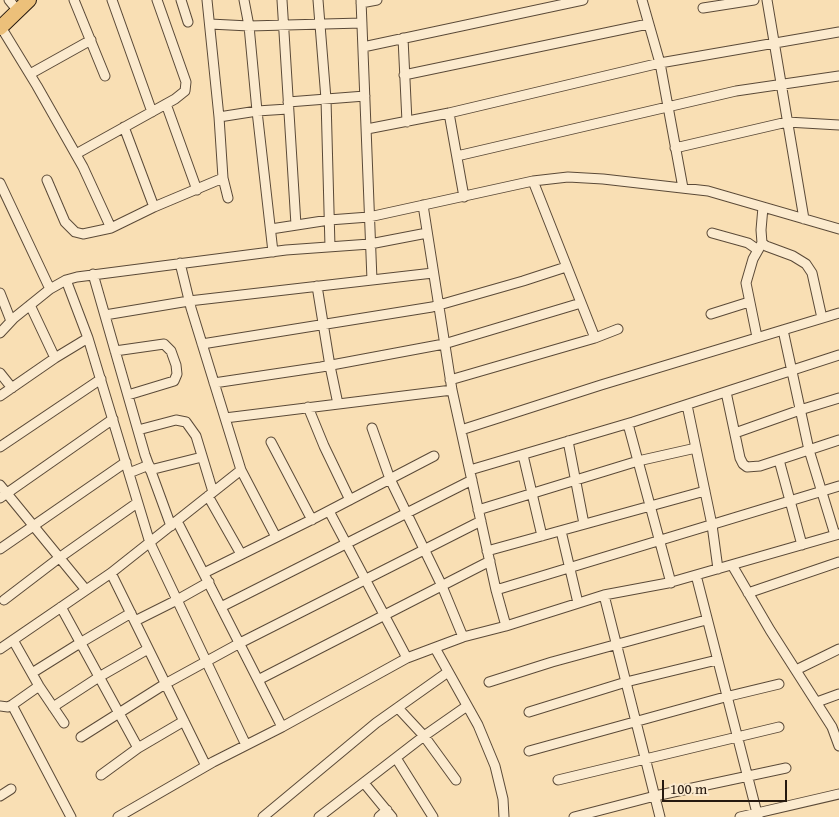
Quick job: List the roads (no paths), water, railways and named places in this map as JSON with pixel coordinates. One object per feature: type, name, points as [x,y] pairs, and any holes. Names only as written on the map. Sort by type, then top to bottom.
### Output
[{"type":"main road","points":[[1,27],[14,5],[29,0]]},
{"type":"street","points":[[74,0],[105,76]]},
{"type":"street","points":[[112,0],[152,112]]},
{"type":"street","points":[[76,154],[166,104],[185,91],[186,82],[157,0]]},
{"type":"street","points":[[181,0],[188,22]]},
{"type":"street","points":[[207,0],[223,178],[228,198]]},
{"type":"street","points":[[244,0],[249,26],[273,252]]},
{"type":"street","points":[[282,0],[296,226]]},
{"type":"street","points":[[318,0],[326,99],[330,247]]},
{"type":"street","points":[[372,280],[361,2],[378,0]]},
{"type":"street","points":[[363,47],[567,1],[583,0]]},
{"type":"street","points":[[642,0],[660,63],[683,188]]},
{"type":"street","points":[[703,8],[754,0]]},
{"type":"street","points":[[767,0],[804,219]]},
{"type":"street","points":[[210,24],[249,26],[362,23]]},
{"type":"street","points":[[404,75],[648,24]]},
{"type":"street","points":[[1,27],[76,154],[111,228]]},
{"type":"street","points":[[367,129],[449,113],[660,63],[839,32]]},
{"type":"street","points":[[402,38],[407,122]]},
{"type":"street","points":[[30,74],[91,40]]},
{"type":"street","points":[[457,156],[736,92],[839,76]]},
{"type":"street","points":[[219,118],[326,99],[365,96]]},
{"type":"street","points":[[166,104],[197,190]]},
{"type":"street","points":[[449,113],[464,197]]},
{"type":"street","points":[[676,148],[787,122],[839,125]]},
{"type":"street","points":[[124,127],[154,207]]},
{"type":"street","points":[[271,230],[329,220],[369,217],[533,181],[568,177],[708,191],[839,229]]},
{"type":"street","points":[[47,180],[64,222],[75,232],[83,234],[111,228],[154,207],[223,178]]},
{"type":"street","points":[[533,181],[595,338]]},
{"type":"street","points":[[0,182],[50,289]]},
{"type":"street","points":[[423,205],[450,380],[488,556],[506,626]]},
{"type":"street","points":[[757,337],[746,283],[753,259],[760,246],[763,207]]},
{"type":"street","points":[[0,333],[11,321],[50,289],[77,276],[273,252],[370,244],[427,233]]},
{"type":"street","points":[[712,233],[766,246],[793,256],[806,264],[812,273],[822,318]]},
{"type":"street","points":[[180,263],[189,301],[241,470],[276,537]]},
{"type":"street","points":[[202,344],[438,306],[566,267]]},
{"type":"street","points":[[105,315],[189,301],[433,273]]},
{"type":"street","points":[[93,274],[149,467],[174,524],[204,573],[282,727]]},
{"type":"street","points":[[66,280],[88,338],[150,543],[246,745]]},
{"type":"street","points":[[317,286],[338,404]]},
{"type":"street","points":[[0,293],[11,321]]},
{"type":"street","points":[[711,314],[749,302]]},
{"type":"street","points":[[214,383],[330,366],[444,344],[581,303]]},
{"type":"street","points":[[30,305],[55,358]]},
{"type":"street","points":[[461,430],[839,313]]},
{"type":"street","points":[[450,380],[595,338],[618,329]]},
{"type":"street","points":[[118,817],[206,766],[282,727],[407,658],[463,637],[506,626],[578,603],[670,582],[837,535],[809,450],[783,330]]},
{"type":"street","points":[[0,396],[88,338]]},
{"type":"street","points":[[115,351],[164,344],[171,351],[176,365],[177,374],[174,381],[128,394]]},
{"type":"street","points":[[470,470],[628,424],[839,355]]},
{"type":"street","points":[[0,373],[12,388]]},
{"type":"street","points":[[0,448],[101,379]]},
{"type":"street","points":[[225,418],[452,390]]},
{"type":"street","points":[[726,392],[740,458],[747,467],[760,466],[839,440]]},
{"type":"street","points":[[735,433],[839,398]]},
{"type":"street","points":[[687,405],[712,525],[718,569]]},
{"type":"street","points":[[308,407],[350,500]]},
{"type":"street","points":[[3,496],[113,419]]},
{"type":"street","points":[[138,430],[176,420],[186,422],[196,436],[211,494],[241,554]]},
{"type":"street","points":[[628,424],[670,582]]},
{"type":"street","points":[[372,428],[390,480],[442,586],[463,637]]},
{"type":"street","points":[[271,442],[312,520]]},
{"type":"street","points":[[568,442],[584,524]]},
{"type":"street","points":[[478,510],[638,461],[696,448]]},
{"type":"street","points":[[523,455],[542,536]]},
{"type":"street","points":[[204,573],[312,520],[434,456]]},
{"type":"street","points":[[129,473],[149,467],[202,457]]},
{"type":"street","points":[[779,460],[802,545]]},
{"type":"street","points":[[0,550],[126,462]]},
{"type":"street","points":[[1,646],[13,640],[111,573],[241,470]]},
{"type":"street","points":[[221,606],[472,480]]},
{"type":"street","points":[[0,485],[3,496],[34,527],[86,590]]},
{"type":"street","points":[[496,590],[839,486]]},
{"type":"street","points":[[258,680],[442,586],[488,556],[542,536],[705,491]]},
{"type":"street","points":[[4,600],[59,558],[137,503]]},
{"type":"street","points":[[329,511],[407,658]]},
{"type":"street","points":[[81,737],[206,661],[481,521]]},
{"type":"street","points":[[561,531],[578,603]]},
{"type":"street","points":[[748,593],[839,562]]},
{"type":"street","points":[[732,565],[837,733],[839,746]]},
{"type":"street","points":[[111,573],[206,766]]},
{"type":"street","points":[[696,575],[716,660],[757,815]]},
{"type":"street","points":[[32,673],[80,642],[133,617],[177,600],[208,582]]},
{"type":"street","points":[[604,596],[660,817]]},
{"type":"street","points":[[60,607],[138,748]]},
{"type":"street","points":[[489,682],[552,662],[706,620]]},
{"type":"street","points":[[13,640],[39,686],[64,723]]},
{"type":"street","points":[[435,648],[478,725],[495,766],[503,799],[504,817]]},
{"type":"street","points":[[53,707],[99,677],[148,649]]},
{"type":"street","points":[[796,670],[839,649]]},
{"type":"street","points":[[529,712],[626,682],[716,660]]},
{"type":"street","points":[[262,817],[376,723],[448,672]]},
{"type":"street","points":[[529,751],[779,684]]},
{"type":"street","points":[[0,706],[12,705],[39,686]]},
{"type":"street","points":[[817,702],[839,694]]},
{"type":"street","points":[[12,705],[71,817]]},
{"type":"street","points":[[319,817],[424,736],[467,706]]},
{"type":"street","points":[[398,708],[424,736],[456,780]]},
{"type":"street","points":[[101,775],[138,748],[184,721]]},
{"type":"street","points":[[558,780],[780,727]]},
{"type":"street","points":[[396,758],[433,817]]},
{"type":"street","points":[[574,817],[655,796],[786,768]]},
{"type":"street","points":[[364,783],[390,814],[379,817]]},
{"type":"street","points":[[0,796],[11,789]]},
{"type":"street","points":[[740,817],[757,815],[839,794]]}]
